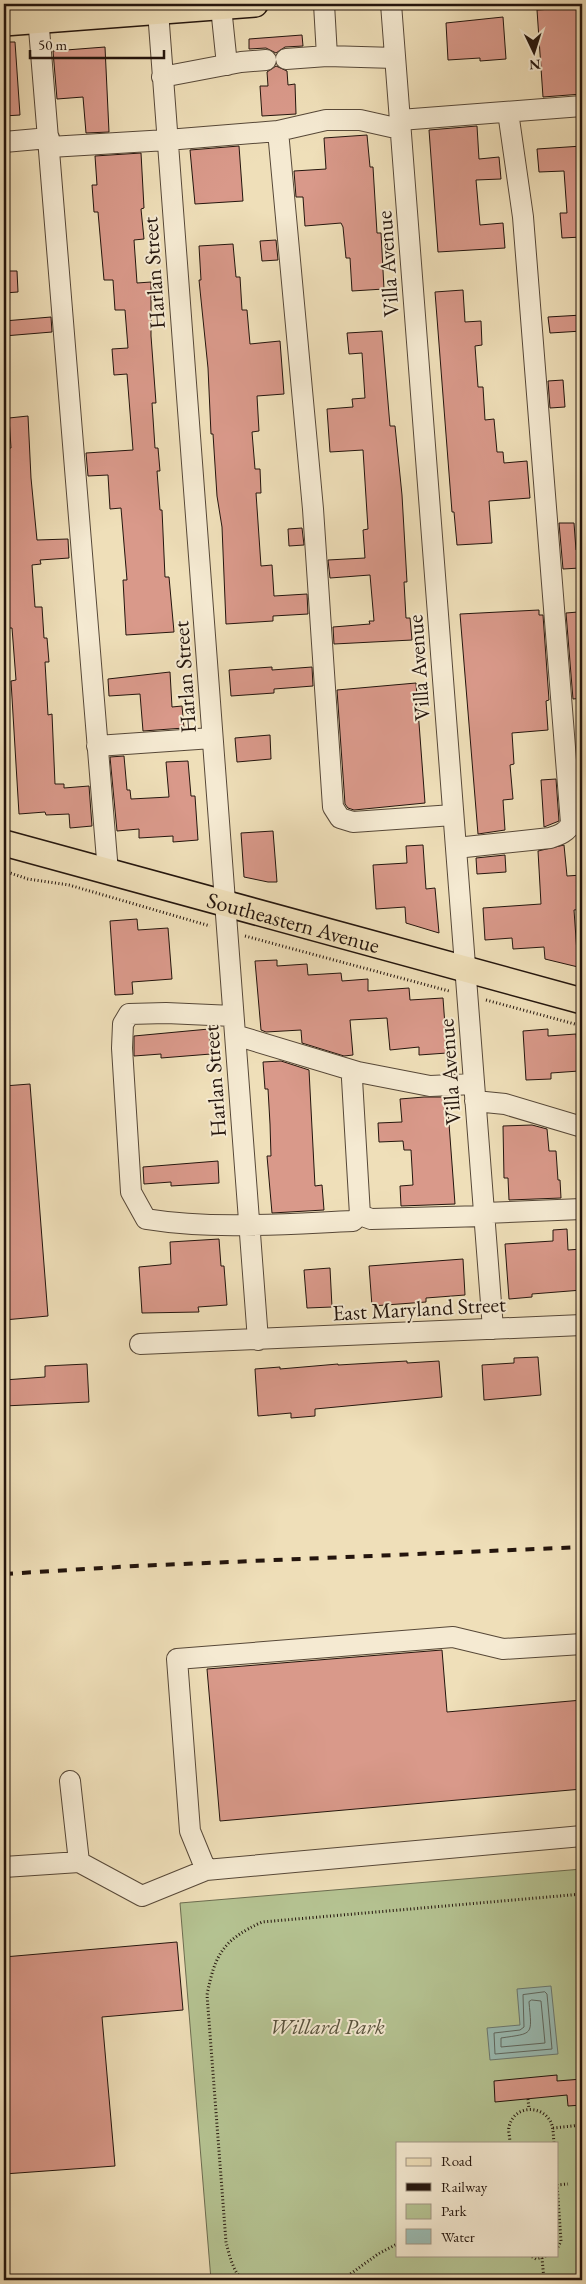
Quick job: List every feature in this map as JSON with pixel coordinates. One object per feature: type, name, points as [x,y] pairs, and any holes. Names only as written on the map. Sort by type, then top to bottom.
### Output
[{"type":"main road","points":[[4,23],[36,12],[158,11],[255,4]]},
{"type":"main road","name":"Southeastern Avenue","points":[[4,843],[108,872],[221,916],[465,969],[582,1001]]},
{"type":"street","points":[[324,4],[327,56]]},
{"type":"street","name":"Villa Avenue","points":[[391,4],[493,1329]]},
{"type":"street","points":[[221,7],[227,64]]},
{"type":"street","name":"Harlan Street","points":[[158,11],[212,738],[221,916],[234,1026],[258,1340]]},
{"type":"street","points":[[36,12],[49,143],[108,872]]},
{"type":"street","points":[[286,59],[327,56],[395,58]]},
{"type":"street","points":[[162,76],[227,64],[266,60]]},
{"type":"street","points":[[4,142],[49,143],[167,140],[278,131],[326,120],[360,120],[400,124],[582,106]]},
{"type":"street","points":[[456,848],[550,838],[560,835],[570,828],[571,823],[523,217],[508,112]]},
{"type":"street","points":[[278,131],[314,509],[333,807],[340,818],[353,822],[453,815]]},
{"type":"street","points":[[97,746],[212,738]]},
{"type":"street","points":[[360,1215],[353,1220],[249,1225],[173,1224],[146,1220],[131,1192],[122,1048],[123,1024],[129,1014],[166,1013],[234,1026],[358,1072],[430,1086],[475,1092],[504,1104],[582,1127]]},
{"type":"street","points":[[358,1072],[352,1079],[360,1215]]},
{"type":"street","points":[[360,1215],[371,1219],[582,1209]]},
{"type":"street","name":"East Maryland Street","points":[[140,1344],[582,1325]]},
{"type":"street","points":[[206,1870],[190,1832],[177,1659],[453,1637],[503,1649],[582,1644]]},
{"type":"street","points":[[70,1781],[79,1862]]},
{"type":"street","points":[[4,1867],[79,1862],[142,1896],[206,1870],[582,1836]]},
{"type":"path","points":[[4,871],[28,879],[69,885],[221,916]]},
{"type":"path","points":[[242,935],[455,992]]},
{"type":"path","points":[[479,998],[582,1026]]},
{"type":"path","points":[[242,2280],[232,2262],[226,2242],[206,1995],[212,1968],[225,1945],[244,1930],[262,1922],[582,1894]]},
{"type":"path","points":[[528,2099],[529,2109]]},
{"type":"path","points":[[510,2142],[509,2127],[513,2118],[522,2110],[529,2109],[540,2111],[549,2119],[553,2128],[554,2142]]},
{"type":"path","points":[[553,2128],[582,2125]]},
{"type":"path","points":[[558,2185],[568,2184]]},
{"type":"path","points":[[558,2199],[561,2241],[558,2247]]},
{"type":"path","points":[[342,2280],[378,2254],[396,2245]]},
{"type":"path","points":[[531,2256],[536,2259],[547,2256]]},
{"type":"path","points":[[542,2258],[544,2280]]},
{"type":"green space","name":"Willard Park","points":[[582,1869],[582,2280],[211,2280],[180,1903]]},
{"type":"water","points":[[551,1986],[558,2054],[490,2060],[487,2028],[520,2025],[517,1989]]},
{"type":"building","points":[[582,7],[582,94],[543,97],[537,10]]},
{"type":"building","points":[[503,17],[506,59],[480,61],[480,58],[448,60],[446,23]]},
{"type":"building","points":[[302,35],[303,46],[285,47],[276,53],[266,48],[249,49],[249,39]]},
{"type":"building","points":[[4,42],[15,42],[20,115],[4,116]]},
{"type":"building","points":[[105,47],[109,132],[86,133],[83,97],[57,99],[53,51]]},
{"type":"building","points":[[276,66],[287,71],[288,85],[295,84],[296,114],[262,116],[260,86],[268,86],[267,72]]},
{"type":"building","points":[[477,126],[479,159],[499,157],[501,179],[476,180],[480,225],[503,223],[505,248],[438,252],[429,130]]},
{"type":"building","points":[[367,135],[370,167],[373,167],[377,233],[381,233],[384,289],[352,291],[350,258],[346,258],[343,227],[341,223],[305,226],[303,197],[296,197],[294,171],[326,169],[324,138]]},
{"type":"building","points":[[239,146],[243,201],[195,204],[190,150]]},
{"type":"building","points":[[582,146],[582,237],[562,238],[560,213],[567,213],[564,171],[539,172],[537,149]]},
{"type":"building","points":[[141,153],[144,208],[141,209],[144,239],[134,240],[137,283],[151,282],[151,336],[156,403],[152,403],[155,448],[158,448],[160,471],[157,471],[160,510],[162,510],[165,577],[169,577],[174,632],[126,635],[123,580],[127,580],[121,508],[110,509],[108,475],[88,476],[86,453],[133,450],[127,374],[114,375],[112,349],[128,348],[125,310],[115,310],[113,280],[104,280],[98,212],[94,212],[92,185],[97,185],[95,156]]},
{"type":"building","points":[[276,240],[278,260],[262,261],[260,241]]},
{"type":"building","points":[[233,244],[236,277],[240,277],[242,310],[247,310],[250,344],[280,341],[284,394],[257,396],[259,431],[252,432],[255,469],[260,469],[261,493],[256,493],[261,566],[272,565],[274,596],[307,594],[308,614],[273,616],[273,621],[226,624],[222,527],[217,496],[213,434],[211,434],[208,368],[199,280],[201,280],[199,246]]},
{"type":"building","points":[[4,271],[17,271],[18,292],[4,293]]},
{"type":"building","points":[[463,290],[465,322],[481,321],[482,345],[475,346],[478,387],[483,387],[485,420],[494,419],[497,452],[503,452],[504,463],[527,461],[530,498],[489,501],[492,543],[457,545],[454,512],[452,512],[435,292]]},
{"type":"building","points":[[582,315],[582,331],[550,333],[548,317]]},
{"type":"building","points":[[51,317],[52,332],[4,336],[4,321]]},
{"type":"building","points":[[382,331],[390,426],[395,426],[402,495],[407,582],[404,582],[406,618],[410,618],[412,640],[334,644],[333,627],[370,624],[369,621],[374,621],[370,575],[330,578],[328,560],[365,558],[363,530],[368,529],[363,450],[330,452],[327,409],[353,407],[352,399],[365,398],[362,353],[349,354],[347,333]]},
{"type":"building","points":[[563,380],[565,407],[550,408],[548,381]]},
{"type":"building","points":[[28,416],[37,540],[68,539],[69,558],[40,560],[41,564],[32,565],[35,607],[42,607],[44,638],[47,638],[49,662],[45,662],[48,715],[52,714],[55,784],[64,784],[64,788],[89,786],[92,826],[70,828],[69,814],[46,815],[45,812],[19,814],[11,681],[16,680],[12,628],[5,628],[4,609],[4,448],[11,448],[9,418]]},
{"type":"building","points":[[559,523],[574,523],[576,550],[579,550],[580,568],[563,569]]},
{"type":"building","points":[[302,528],[304,545],[289,546],[288,529]]},
{"type":"building","points":[[539,610],[539,615],[543,615],[549,700],[546,701],[548,730],[512,733],[514,764],[510,765],[513,799],[503,800],[505,830],[478,834],[460,614]]},
{"type":"building","points":[[578,612],[582,698],[573,699],[566,613]]},
{"type":"building","points":[[272,667],[272,670],[312,667],[313,686],[274,689],[274,693],[231,696],[229,670]]},
{"type":"building","points":[[170,672],[172,707],[182,706],[184,728],[143,731],[140,694],[109,696],[108,679]]},
{"type":"building","points":[[416,683],[425,803],[354,810],[348,808],[345,804],[337,690]]},
{"type":"building","points":[[270,735],[271,759],[237,762],[235,738]]},
{"type":"building","points":[[124,756],[127,790],[130,790],[131,799],[169,797],[166,762],[188,761],[191,796],[195,796],[198,840],[173,842],[173,836],[139,838],[139,829],[117,831],[110,757]]},
{"type":"building","points":[[556,779],[559,821],[544,827],[541,780]]},
{"type":"building","points":[[273,831],[277,882],[244,877],[241,833]]},
{"type":"building","points":[[423,845],[426,889],[435,888],[439,933],[406,923],[405,907],[376,909],[373,865],[407,863],[406,846]]},
{"type":"building","points":[[564,845],[567,876],[582,875],[582,909],[574,910],[578,967],[545,959],[544,947],[513,949],[512,938],[485,940],[483,908],[541,904],[538,851]]},
{"type":"building","points":[[505,855],[506,872],[477,874],[476,858]]},
{"type":"building","points":[[137,919],[138,930],[168,928],[172,979],[132,982],[133,994],[115,995],[110,921]]},
{"type":"building","points":[[277,960],[277,966],[307,964],[308,975],[341,973],[342,981],[368,979],[368,991],[409,988],[410,1000],[443,998],[447,1053],[419,1055],[419,1047],[390,1050],[387,1018],[350,1020],[353,1055],[344,1056],[302,1043],[301,1030],[266,1032],[261,1030],[255,961]]},
{"type":"building","points":[[209,1029],[211,1054],[161,1058],[161,1054],[134,1056],[134,1036]]},
{"type":"building","points":[[548,1029],[548,1036],[576,1034],[579,1071],[551,1073],[551,1079],[526,1080],[523,1031]]},
{"type":"building","points":[[281,1061],[309,1070],[315,1186],[322,1185],[324,1210],[272,1213],[267,1156],[271,1156],[268,1089],[265,1089],[263,1062]]},
{"type":"building","points":[[30,1084],[48,1316],[4,1320],[4,1086]]},
{"type":"building","points":[[447,1097],[455,1204],[401,1206],[400,1186],[413,1185],[411,1150],[404,1150],[403,1141],[379,1142],[378,1123],[402,1122],[400,1099]]},
{"type":"building","points":[[532,1125],[547,1129],[549,1151],[556,1151],[561,1198],[509,1200],[508,1178],[504,1178],[503,1126]]},
{"type":"building","points":[[218,1161],[219,1183],[171,1186],[171,1182],[144,1184],[143,1167]]},
{"type":"building","points":[[567,1229],[568,1250],[582,1249],[582,1290],[532,1294],[532,1297],[509,1299],[505,1244],[553,1241],[553,1230]]},
{"type":"building","points":[[219,1239],[221,1266],[224,1266],[227,1305],[198,1307],[199,1312],[142,1313],[139,1267],[171,1264],[170,1242]]},
{"type":"building","points":[[463,1259],[465,1295],[426,1298],[426,1302],[372,1306],[369,1266]]},
{"type":"building","points":[[330,1268],[332,1307],[307,1308],[304,1270]]},
{"type":"building","points":[[538,1357],[541,1395],[484,1400],[482,1365],[514,1363],[514,1358]]},
{"type":"building","points":[[407,1361],[407,1363],[439,1361],[442,1397],[315,1409],[315,1416],[291,1418],[291,1413],[258,1416],[255,1369]]},
{"type":"building","points":[[87,1364],[89,1402],[4,1406],[4,1380],[45,1377],[45,1366]]},
{"type":"building","points":[[442,1650],[447,1712],[582,1700],[582,1789],[220,1821],[207,1669]]},
{"type":"building","points":[[177,1942],[183,2010],[102,2017],[115,2166],[4,2174],[4,1957]]},
{"type":"building","points":[[557,2075],[557,2081],[582,2079],[582,2105],[568,2106],[567,2095],[495,2102],[494,2081]]},
{"type":"railway","points":[[4,1574],[135,1566],[582,1547]]}]
